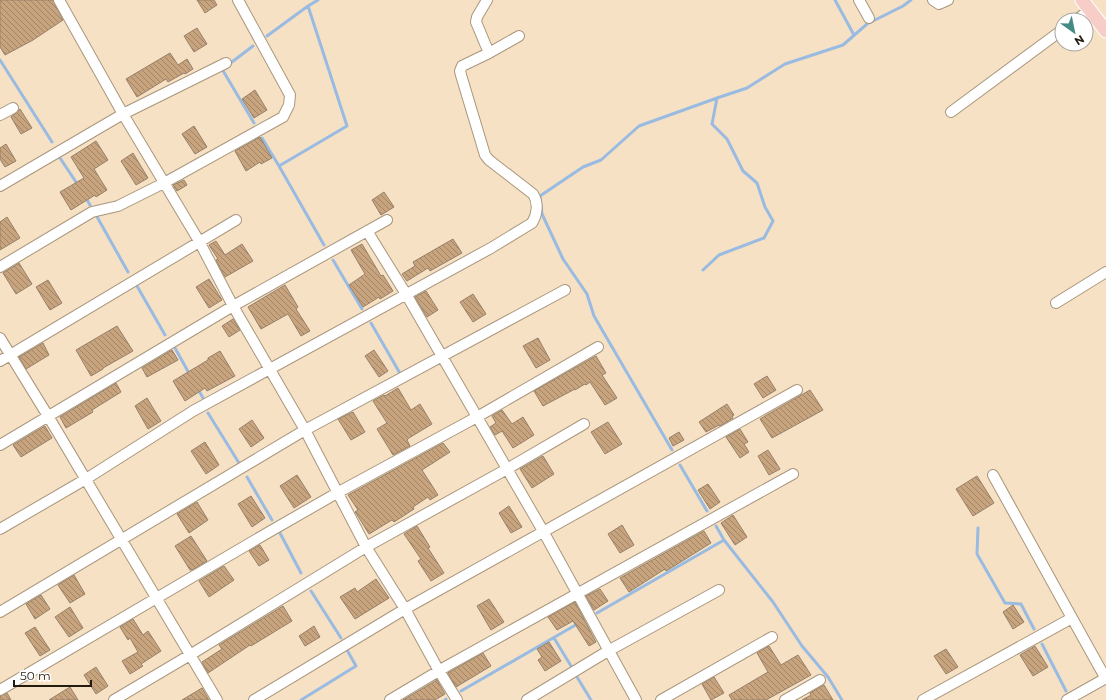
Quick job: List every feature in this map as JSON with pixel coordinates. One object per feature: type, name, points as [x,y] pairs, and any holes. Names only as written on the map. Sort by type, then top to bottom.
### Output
[{"type":"main road","points":[[1082,11],[1106,31]]},
{"type":"street","points":[[59,0],[123,114],[199,241],[233,306],[305,430],[366,547],[405,609],[439,671],[457,700]]},
{"type":"street","points":[[0,267],[92,212],[118,206],[164,183],[283,117],[289,105],[290,95],[238,0]]},
{"type":"street","points":[[487,0],[477,17],[476,22],[489,53]]},
{"type":"street","points":[[859,0],[869,18]]},
{"type":"street","points":[[933,0],[939,4],[948,0]]},
{"type":"street","points":[[0,528],[86,479],[194,411],[491,248],[532,223],[536,217],[536,198],[533,194],[489,160],[460,75],[462,66],[519,36]]},
{"type":"street","points":[[951,112],[1054,36]]},
{"type":"street","points":[[0,186],[123,114],[226,63]]},
{"type":"street","points":[[0,115],[13,108]]},
{"type":"street","points":[[0,361],[236,220]]},
{"type":"street","points":[[0,445],[233,306],[387,220]]},
{"type":"street","points":[[367,231],[443,357],[543,531],[636,700]]},
{"type":"street","points":[[1056,303],[1106,272]]},
{"type":"street","points":[[0,612],[305,430],[565,290]]},
{"type":"street","points":[[0,338],[86,479],[217,700]]},
{"type":"street","points":[[0,690],[337,493],[477,417],[598,347]]},
{"type":"street","points":[[254,700],[405,609],[797,390]]},
{"type":"street","points":[[114,700],[366,547],[507,469],[584,424]]},
{"type":"street","points":[[390,700],[577,593],[792,474]]},
{"type":"street","points":[[993,475],[1106,678],[1067,700]]},
{"type":"street","points":[[527,700],[608,651],[719,590]]},
{"type":"street","points":[[923,700],[1072,618]]},
{"type":"street","points":[[662,700],[772,638]]},
{"type":"street","points":[[785,700],[820,680]]},
{"type":"building","points":[[0,0],[53,0],[63,20],[33,40],[5,55],[0,47]]},
{"type":"building","points":[[197,0],[214,0],[217,5],[205,13]]},
{"type":"building","points":[[197,28],[207,44],[194,52],[184,36]]},
{"type":"building","points":[[170,53],[178,65],[187,59],[193,69],[168,82],[166,79],[137,97],[126,79]]},
{"type":"building","points":[[255,90],[267,110],[254,118],[242,99]]},
{"type":"building","points":[[20,109],[32,128],[21,134],[11,117]]},
{"type":"building","points":[[194,126],[207,147],[195,154],[182,134]]},
{"type":"building","points":[[260,137],[272,158],[261,164],[260,162],[246,171],[235,151]]},
{"type":"building","points":[[96,141],[108,160],[94,169],[107,190],[96,197],[95,195],[71,210],[60,192],[84,178],[71,157]]},
{"type":"building","points":[[6,144],[16,161],[5,167],[0,159],[0,148]]},
{"type":"building","points":[[133,153],[148,178],[136,185],[121,161]]},
{"type":"building","points":[[184,180],[187,185],[177,191],[173,185]]},
{"type":"building","points":[[384,192],[394,207],[381,215],[372,200]]},
{"type":"building","points":[[7,217],[20,238],[0,250],[0,222]]},
{"type":"building","points":[[453,239],[462,253],[430,271],[428,268],[407,281],[402,274],[415,266],[413,262]]},
{"type":"building","points":[[216,241],[225,255],[242,244],[253,261],[225,277],[216,260],[218,259],[209,245]]},
{"type":"building","points":[[362,244],[381,276],[383,275],[393,291],[380,299],[379,297],[363,307],[349,285],[365,274],[351,250]]},
{"type":"building","points":[[19,263],[32,284],[16,294],[3,273]]},
{"type":"building","points":[[209,279],[222,300],[209,308],[196,287]]},
{"type":"building","points":[[48,280],[62,303],[50,310],[36,287]]},
{"type":"building","points":[[285,285],[298,307],[296,309],[310,331],[301,336],[288,314],[261,329],[248,307]]},
{"type":"building","points":[[426,291],[438,310],[427,317],[415,297]]},
{"type":"building","points":[[473,294],[486,314],[473,322],[460,302]]},
{"type":"building","points":[[233,319],[240,330],[229,337],[222,326]]},
{"type":"building","points":[[117,326],[133,351],[91,376],[76,350]]},
{"type":"building","points":[[538,338],[550,360],[536,368],[523,346]]},
{"type":"building","points":[[43,343],[49,355],[26,369],[19,357]]},
{"type":"building","points":[[172,350],[178,360],[147,377],[142,368]]},
{"type":"building","points":[[374,350],[388,371],[379,377],[365,356]]},
{"type":"building","points":[[220,351],[235,376],[207,391],[205,388],[185,401],[173,381]]},
{"type":"building","points":[[596,356],[606,373],[602,375],[617,398],[605,405],[590,382],[543,406],[534,391]]},
{"type":"building","points":[[767,376],[776,390],[763,398],[754,384]]},
{"type":"building","points":[[116,383],[121,392],[92,410],[93,412],[66,428],[60,417]]},
{"type":"building","points":[[398,388],[411,410],[420,404],[432,424],[407,440],[410,446],[393,455],[377,429],[387,423],[373,401]]},
{"type":"building","points":[[810,390],[823,410],[772,438],[760,419]]},
{"type":"building","points":[[147,398],[161,421],[148,429],[135,406]]},
{"type":"building","points":[[727,404],[734,415],[732,416],[733,418],[706,432],[699,422]]},
{"type":"building","points":[[502,410],[512,424],[523,417],[534,435],[513,448],[502,431],[495,435],[490,427],[496,423],[492,416]]},
{"type":"building","points":[[353,412],[365,432],[351,440],[338,419]]},
{"type":"building","points":[[252,420],[264,438],[251,447],[239,429]]},
{"type":"building","points":[[608,422],[622,444],[605,454],[591,432]]},
{"type":"building","points":[[45,426],[52,438],[21,457],[13,445]]},
{"type":"building","points":[[740,429],[748,442],[744,444],[749,452],[740,458],[726,437]]},
{"type":"building","points":[[679,432],[684,440],[673,446],[669,438]]},
{"type":"building","points":[[205,442],[219,465],[206,474],[191,451]]},
{"type":"building","points":[[443,443],[450,452],[422,470],[438,495],[430,500],[428,497],[413,507],[414,509],[394,522],[392,520],[369,534],[355,512],[358,510],[348,495]]},
{"type":"building","points":[[768,450],[780,469],[769,475],[758,456]]},
{"type":"building","points":[[543,456],[554,474],[532,488],[520,469]]},
{"type":"building","points":[[297,475],[311,497],[294,508],[280,486]]},
{"type":"building","points":[[977,476],[994,503],[973,516],[956,489]]},
{"type":"building","points":[[708,484],[720,502],[710,509],[698,490]]},
{"type":"building","points":[[251,496],[265,518],[252,527],[238,504]]},
{"type":"building","points":[[197,502],[208,520],[189,533],[177,514]]},
{"type":"building","points":[[509,506],[522,527],[511,533],[499,513]]},
{"type":"building","points":[[733,515],[747,537],[735,545],[721,523]]},
{"type":"building","points":[[622,525],[634,545],[620,553],[608,534]]},
{"type":"building","points":[[417,526],[430,547],[428,548],[444,573],[431,581],[418,561],[421,559],[404,534]]},
{"type":"building","points":[[704,531],[711,543],[666,571],[665,569],[629,592],[620,578]]},
{"type":"building","points":[[191,536],[207,561],[190,570],[175,546]]},
{"type":"building","points":[[260,545],[269,560],[259,566],[249,551]]},
{"type":"building","points":[[224,566],[234,580],[209,597],[199,581]]},
{"type":"building","points":[[74,575],[85,594],[70,603],[58,585]]},
{"type":"building","points":[[376,579],[389,598],[355,619],[340,597],[355,588],[357,592]]},
{"type":"building","points":[[600,589],[608,601],[594,610],[586,596]]},
{"type":"building","points":[[41,595],[50,609],[35,619],[26,604]]},
{"type":"building","points":[[489,599],[504,622],[491,630],[477,606]]},
{"type":"building","points":[[575,602],[596,642],[589,646],[573,621],[557,630],[548,617]]},
{"type":"building","points":[[1013,605],[1024,622],[1013,629],[1003,612]]},
{"type":"building","points":[[283,606],[292,621],[251,646],[250,645],[208,673],[202,662],[222,649],[219,645]]},
{"type":"building","points":[[70,607],[83,628],[69,637],[55,617]]},
{"type":"building","points":[[133,619],[143,635],[148,631],[161,651],[141,664],[143,666],[130,674],[122,661],[138,652],[130,638],[128,640],[120,627]]},
{"type":"building","points":[[314,626],[320,637],[305,646],[299,636]]},
{"type":"building","points":[[35,627],[50,650],[40,656],[25,633]]},
{"type":"building","points":[[549,642],[561,661],[545,671],[538,660],[542,657],[537,649]]},
{"type":"building","points":[[769,646],[781,665],[798,655],[811,675],[766,700],[732,700],[729,695],[768,672],[757,653]]},
{"type":"building","points":[[1035,646],[1048,667],[1033,676],[1020,655]]},
{"type":"building","points":[[946,649],[958,667],[946,674],[934,656]]},
{"type":"building","points":[[483,653],[491,666],[456,687],[448,673]]},
{"type":"building","points":[[96,667],[108,686],[96,694],[84,675]]},
{"type":"building","points":[[714,677],[724,693],[711,700],[702,684]]},
{"type":"building","points":[[437,680],[445,694],[435,700],[403,700]]},
{"type":"building","points":[[824,685],[833,700],[802,700],[811,695],[810,693]]},
{"type":"building","points":[[70,687],[78,700],[49,700]]},
{"type":"building","points":[[202,688],[209,700],[182,700]]},
{"type":"building","points":[[7,693],[11,700],[0,700],[0,696]]},
{"type":"waterway","points":[[318,0],[308,6],[347,126],[279,166],[324,245]]},
{"type":"waterway","points":[[835,0],[854,35]]},
{"type":"waterway","points":[[672,450],[594,316],[587,294],[563,259],[542,214],[540,196],[583,167],[601,160],[639,126],[747,88],[785,64],[843,45],[867,24],[903,6],[911,0]]},
{"type":"waterway","points":[[267,36],[308,6]]},
{"type":"waterway","points":[[228,65],[253,46]]},
{"type":"waterway","points":[[0,60],[52,142]]},
{"type":"waterway","points":[[223,68],[222,69],[254,123]]},
{"type":"waterway","points":[[703,270],[719,255],[764,238],[773,221],[765,207],[757,183],[743,171],[727,139],[712,124],[717,98]]},
{"type":"waterway","points":[[262,138],[279,166]]},
{"type":"waterway","points":[[60,158],[78,185]]},
{"type":"waterway","points":[[86,198],[90,205]]},
{"type":"waterway","points":[[96,215],[128,272]]},
{"type":"waterway","points":[[333,260],[362,309]]},
{"type":"waterway","points":[[137,286],[165,335]]},
{"type":"waterway","points":[[371,323],[401,375]]},
{"type":"waterway","points":[[175,348],[190,375]]},
{"type":"waterway","points":[[198,389],[203,398]]},
{"type":"waterway","points":[[208,413],[239,463]]},
{"type":"waterway","points":[[680,465],[707,511]]},
{"type":"waterway","points":[[247,477],[272,520]]},
{"type":"waterway","points":[[597,613],[724,540],[716,526]]},
{"type":"waterway","points":[[978,528],[977,554],[1005,603],[1021,604],[1034,629]]},
{"type":"waterway","points":[[280,533],[301,573]]},
{"type":"waterway","points":[[724,540],[773,602],[802,646],[828,677],[842,700]]},
{"type":"waterway","points":[[311,591],[341,638]]},
{"type":"waterway","points":[[461,691],[579,623]]},
{"type":"waterway","points":[[554,638],[571,666]]},
{"type":"waterway","points":[[1042,644],[1066,691]]},
{"type":"waterway","points":[[301,700],[356,666],[347,650]]},
{"type":"waterway","points":[[577,677],[591,700]]}]
